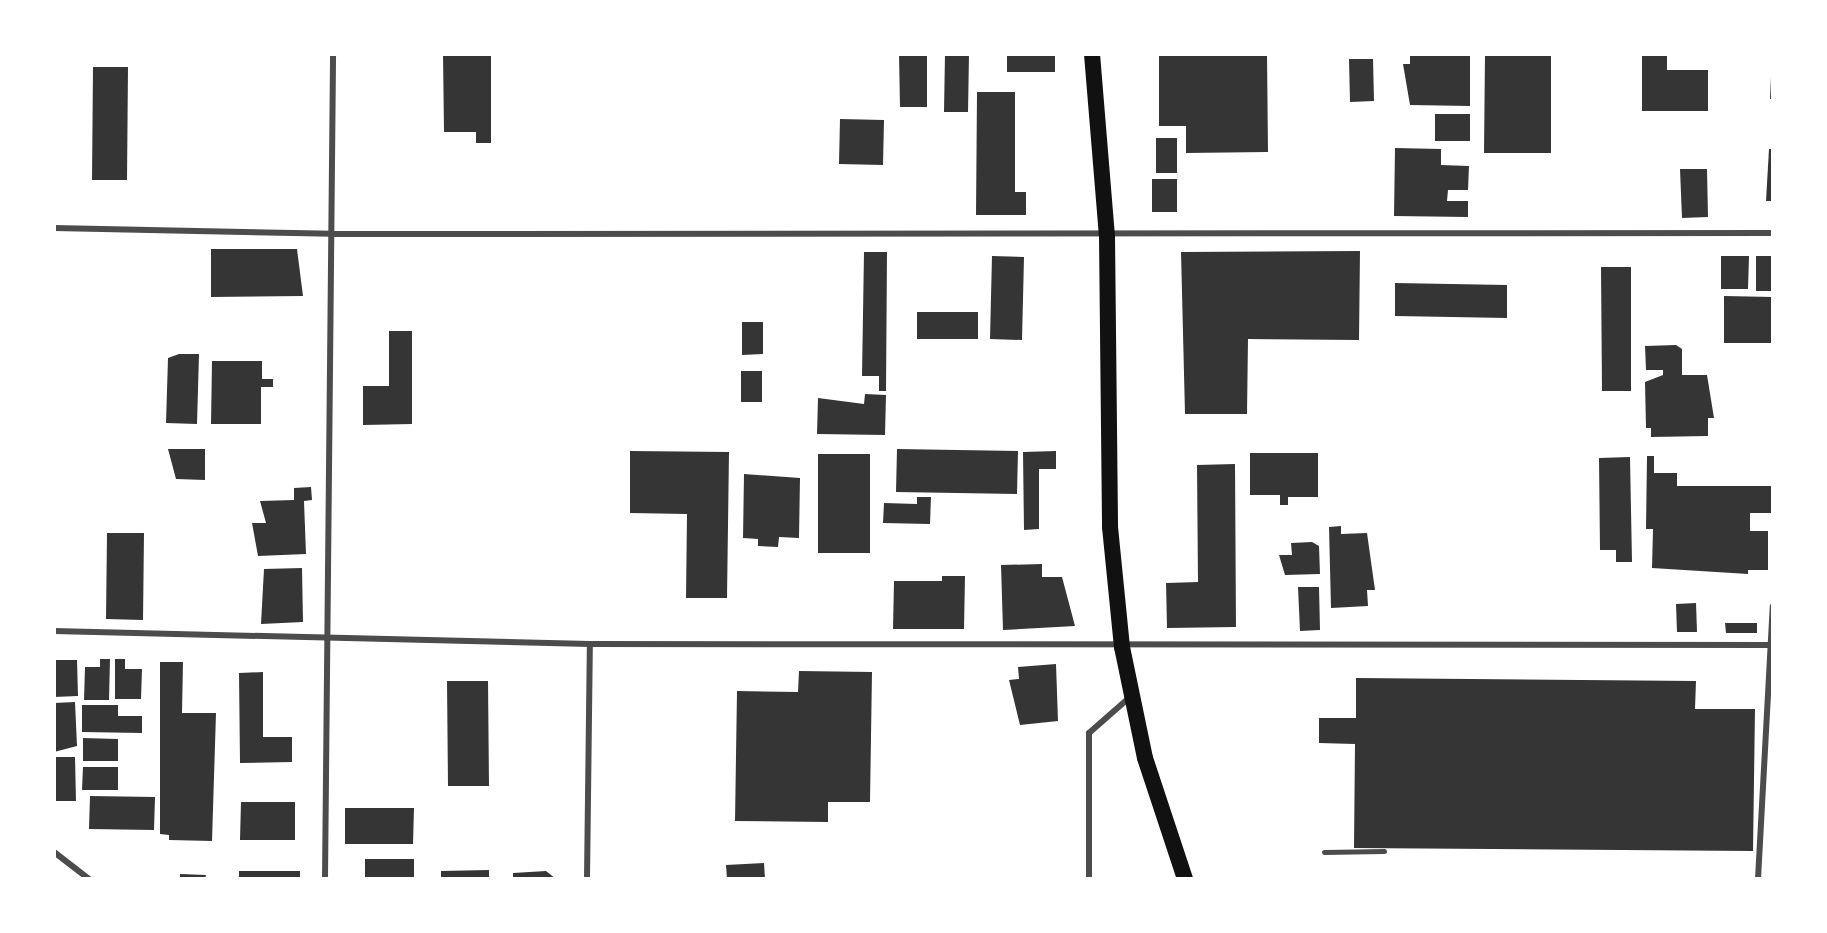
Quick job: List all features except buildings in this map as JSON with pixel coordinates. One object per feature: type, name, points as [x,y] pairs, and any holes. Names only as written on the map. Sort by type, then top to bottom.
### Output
[{"type":"highway","points":[[1092,54],[1107,236],[1110,527],[1122,647],[1129,698],[1185,879]]},
{"type":"street","points":[[325,879],[333,54]]},
{"type":"street","points":[[54,228],[332,234],[1107,236],[1773,233]]},
{"type":"street","points":[[1758,879],[1773,606]]},
{"type":"street","points":[[54,631],[328,641],[590,644],[1122,647],[1772,645]]},
{"type":"street","points":[[587,879],[590,644]]},
{"type":"street","points":[[1089,879],[1089,733],[1129,698]]},
{"type":"street","points":[[1324,852],[1384,851]]},
{"type":"street","points":[[54,852],[89,879]]}]
